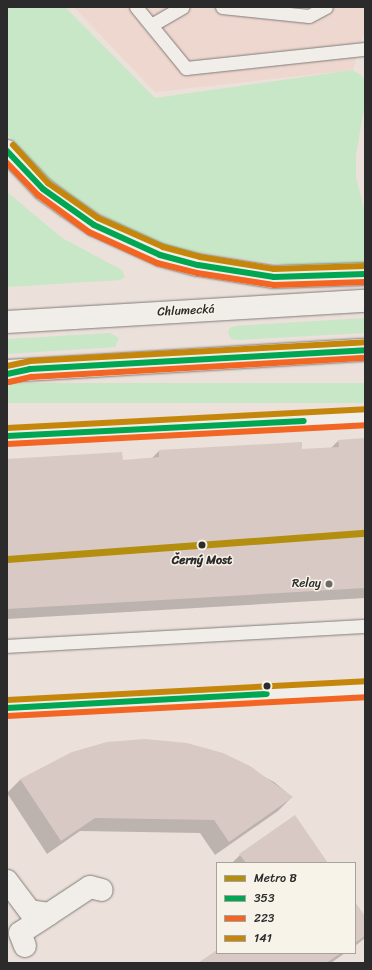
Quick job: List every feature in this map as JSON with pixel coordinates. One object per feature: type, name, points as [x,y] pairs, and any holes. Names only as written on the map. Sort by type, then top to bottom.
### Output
[{"type":"main road","points":[[7,151],[43,189],[68,207],[107,232],[160,255],[198,265],[274,277],[365,274]]},
{"type":"main road","name":"Chlumecká","points":[[7,322],[365,301]]},
{"type":"main road","points":[[7,371],[365,350]]},
{"type":"main road","points":[[7,374],[30,369]]},
{"type":"main road","points":[[7,881],[30,911],[49,914]]},
{"type":"main road","points":[[25,946],[20,933],[90,887],[102,890]]},
{"type":"lane","points":[[136,7],[152,24],[186,68],[365,48]]},
{"type":"lane","points":[[152,24],[182,7]]},
{"type":"lane","points":[[222,7],[309,16],[326,7]]},
{"type":"lane","points":[[7,436],[365,417]]},
{"type":"lane","points":[[7,646],[365,626]]},
{"type":"lane","points":[[7,708],[365,688]]},
{"type":"shaded area","points":[[74,7],[365,7],[365,30],[353,70],[155,92]]},
{"type":"green space","points":[[7,7],[65,7],[155,98],[353,70],[362,76],[365,81],[365,102],[356,155],[356,177],[365,213],[365,265],[290,265],[179,250],[139,236],[70,196],[46,177],[7,134]]},
{"type":"green space","points":[[7,192],[62,238],[122,270],[125,277],[120,280],[7,287]]},
{"type":"green space","points":[[365,318],[365,333],[238,340],[231,339],[228,333],[230,328],[235,326]]},
{"type":"green space","points":[[110,333],[119,338],[115,347],[7,354],[7,339]]},
{"type":"green space","points":[[7,383],[365,383],[365,403],[7,403]]},
{"type":"building","points":[[365,438],[365,588],[7,609],[7,459],[122,452],[123,460],[159,457],[159,450],[302,442],[302,449],[339,447],[338,440]]},
{"type":"building","points":[[145,739],[187,743],[223,753],[250,766],[293,797],[229,842],[214,820],[95,818],[61,841],[20,779],[72,752],[107,742]]},
{"type":"building","points":[[295,815],[327,862],[245,862],[239,854]]},
{"type":"building","points":[[356,903],[365,916],[365,936],[356,942]]},
{"type":"building","points":[[216,951],[216,954],[340,954],[326,963],[198,963]]},
{"type":"metro line","name":"B","points":[[7,559],[365,533]]},
{"type":"transit line","name":"141","points":[[13,145],[48,183],[98,218],[163,247],[200,257],[274,269],[365,266]]},
{"type":"transit line","name":"353","points":[[7,151],[43,189],[94,225],[160,255],[198,265],[274,277],[365,274]]},
{"type":"transit line","name":"223","points":[[7,163],[38,195],[89,232],[157,263],[197,273],[274,285],[365,282]]},
{"type":"transit line","name":"141","points":[[7,366],[30,361],[365,342]]},
{"type":"transit line","name":"353","points":[[7,374],[30,369],[365,350]]},
{"type":"transit line","name":"223","points":[[9,382],[31,377],[365,358]]},
{"type":"transit line","name":"141","points":[[7,428],[365,409]]},
{"type":"transit line","name":"353","points":[[7,436],[304,421]]},
{"type":"transit line","name":"223","points":[[7,444],[365,425]]},
{"type":"transit line","name":"141","points":[[7,700],[365,681]]},
{"type":"transit line","name":"353","points":[[7,708],[267,694]]},
{"type":"transit line","name":"223","points":[[7,716],[365,697]]},
{"type":"place","name":"Černý Most","points":[[202,545]]},
{"type":"place","name":"Relay","points":[[329,584]]}]
